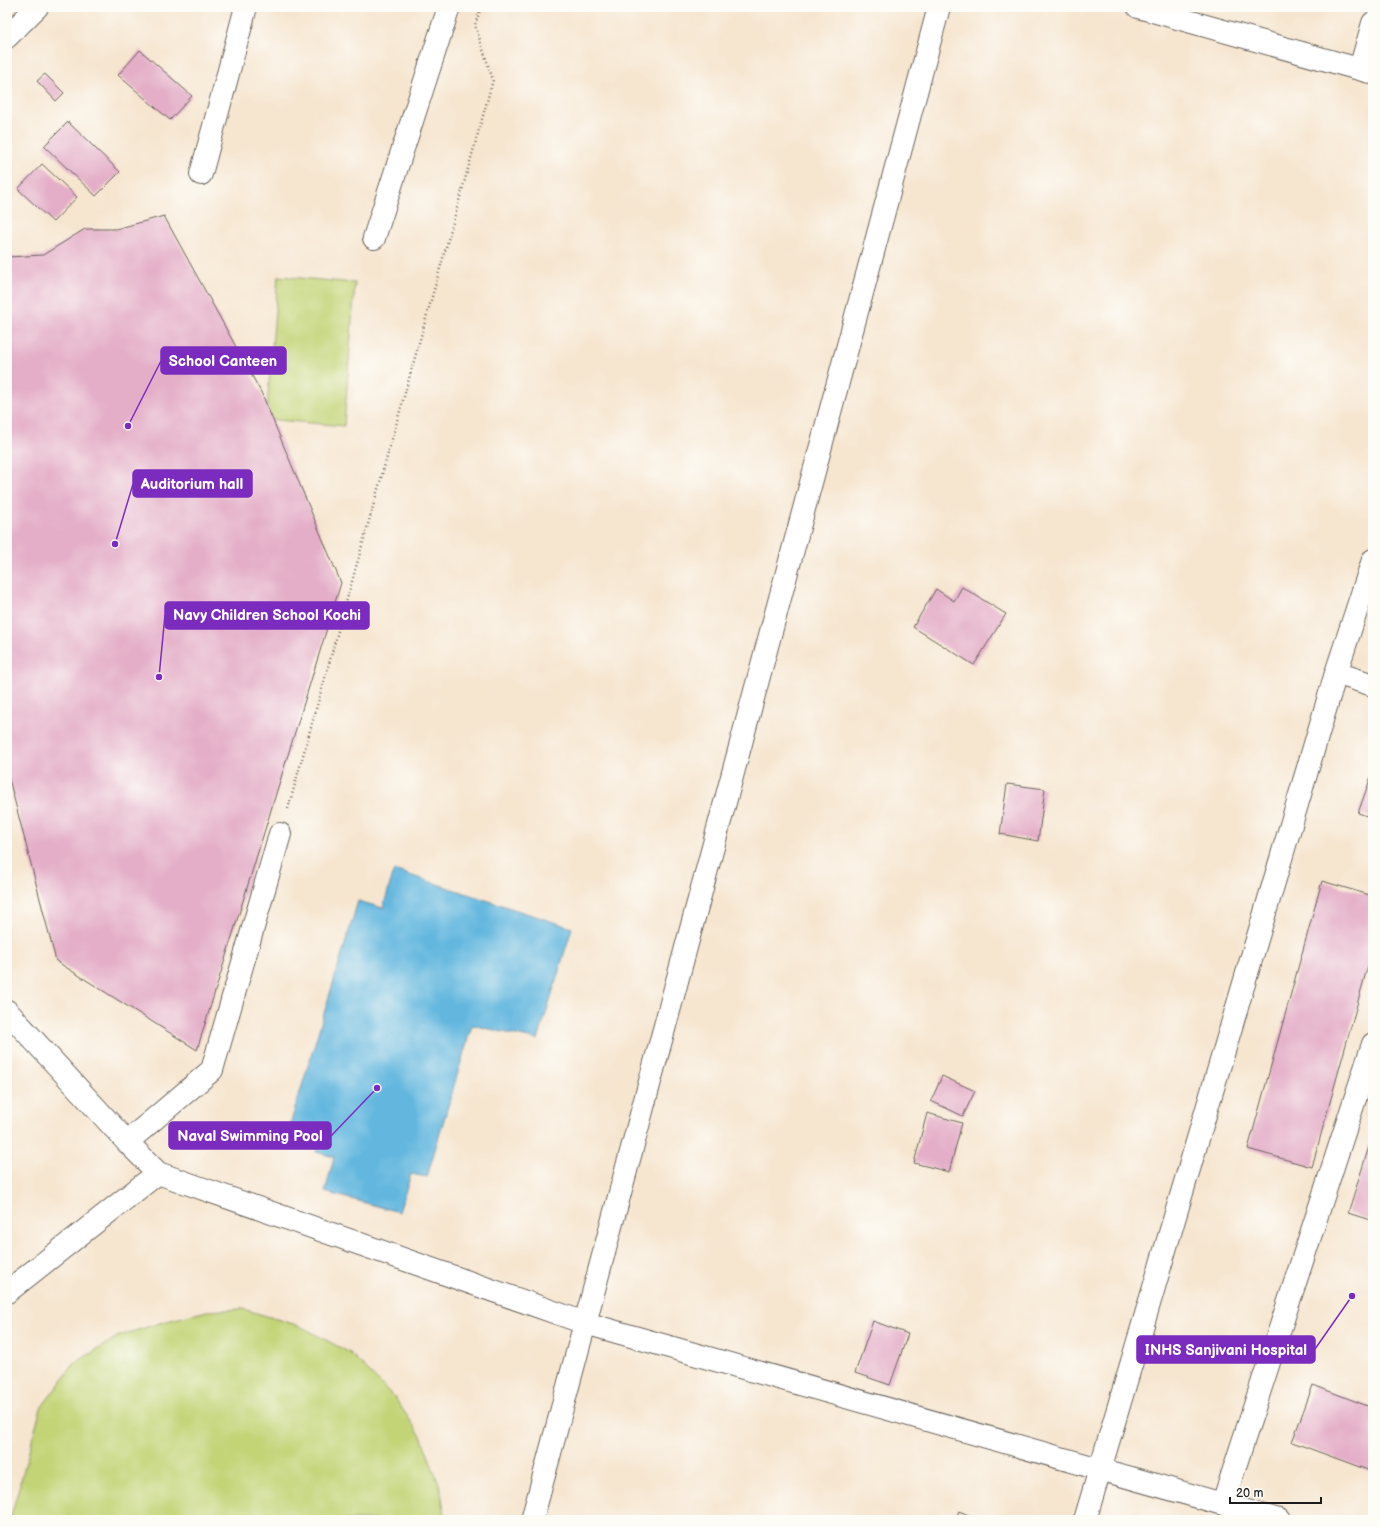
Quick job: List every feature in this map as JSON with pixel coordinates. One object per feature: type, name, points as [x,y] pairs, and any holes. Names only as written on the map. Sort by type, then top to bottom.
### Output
[{"type":"street","points":[[7,37],[37,7]]},
{"type":"street","points":[[201,174],[246,7]]},
{"type":"street","points":[[374,238],[449,7]]},
{"type":"street","points":[[532,1520],[939,7]]},
{"type":"street","points":[[1138,7],[1367,71],[1373,23]]},
{"type":"street","points":[[1085,1520],[1336,674],[1373,560]]},
{"type":"street","points":[[1336,674],[1373,685]]},
{"type":"street","points":[[127,1142],[212,1070],[280,834]]},
{"type":"street","points":[[7,1011],[127,1142],[158,1173],[585,1323],[1101,1468],[1279,1520]]},
{"type":"street","points":[[1223,1503],[1373,1044]]},
{"type":"street","points":[[7,1292],[158,1173]]},
{"type":"path","points":[[280,834],[493,80],[475,26],[481,7]]},
{"type":"green space","points":[[278,276],[355,283],[344,426],[266,419]]},
{"type":"green space","points":[[243,1309],[300,1326],[350,1353],[394,1397],[421,1436],[440,1487],[446,1520],[10,1520],[41,1408],[75,1363],[119,1336],[163,1322],[207,1311]]},
{"type":"water","points":[[394,870],[572,928],[538,1040],[472,1025],[427,1177],[411,1174],[399,1212],[325,1192],[334,1157],[316,1152],[319,1143],[287,1135],[358,901],[383,908]]},
{"type":"building","points":[[140,50],[192,96],[170,120],[118,75]]},
{"type":"building","points":[[45,74],[64,93],[56,101],[37,81]]},
{"type":"building","points":[[68,122],[120,172],[96,196],[44,146]]},
{"type":"building","points":[[42,164],[77,197],[53,222],[18,189]]},
{"type":"building","points":[[164,216],[262,394],[341,583],[197,1050],[56,961],[7,771],[7,257],[43,255],[85,229],[116,229]]},
{"type":"building","points":[[962,587],[1006,614],[974,665],[913,627],[936,589],[954,601]]},
{"type":"building","points":[[1373,771],[1373,818],[1358,813]]},
{"type":"building","points":[[1007,784],[1045,789],[1038,841],[1000,834]]},
{"type":"building","points":[[1322,881],[1373,896],[1373,947],[1312,1167],[1248,1149]]},
{"type":"building","points":[[942,1076],[975,1091],[963,1116],[931,1101]]},
{"type":"building","points":[[927,1113],[962,1123],[949,1172],[914,1163]]},
{"type":"building","points":[[1373,1134],[1373,1221],[1348,1213]]},
{"type":"building","points":[[873,1321],[908,1334],[890,1385],[855,1373]]},
{"type":"building","points":[[1313,1385],[1373,1408],[1373,1472],[1292,1442]]},
{"type":"building","points":[[959,1511],[980,1520],[955,1520]]},
{"type":"place","name":"School Canteen","points":[[128,426]]},
{"type":"place","name":"Auditorium hall","points":[[115,544]]},
{"type":"place","name":"Navy Children School Kochi","points":[[159,677]]},
{"type":"place","name":"Naval Swimming Pool","points":[[377,1088]]},
{"type":"place","name":"INHS Sanjivani Hospital","points":[[1352,1296]]}]
